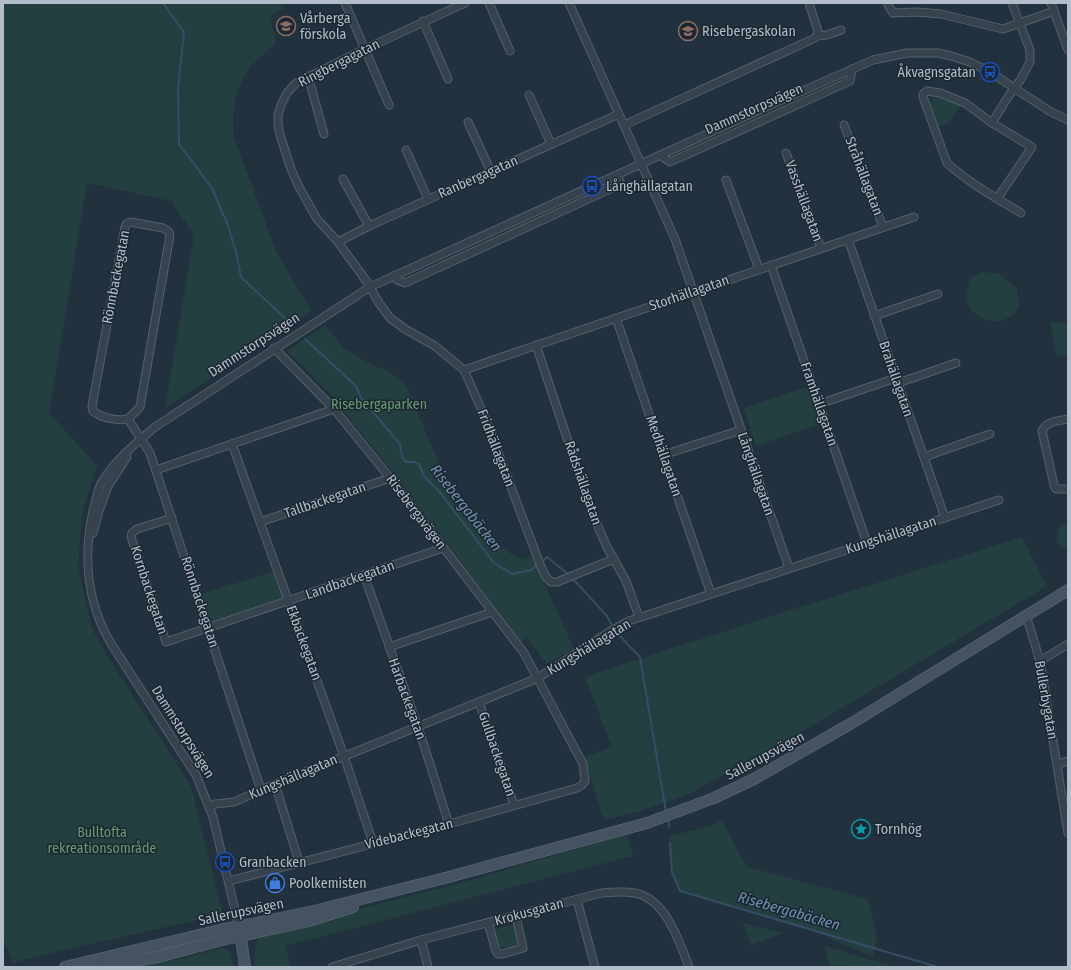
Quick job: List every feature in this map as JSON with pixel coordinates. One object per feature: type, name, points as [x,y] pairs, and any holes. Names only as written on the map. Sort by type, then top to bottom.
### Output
[{"type":"main road","name":"Sallerupsvägen","points":[[97,967],[158,957],[240,931],[309,921],[445,878],[647,823],[714,798],[754,780],[810,748],[1068,590]]},
{"type":"main road","name":"Sallerupsvägen","points":[[65,967],[224,929],[240,931]]},
{"type":"main road","points":[[240,931],[244,967]]},
{"type":"street","points":[[345,3],[389,105]]},
{"type":"street","name":"Ringbergagatan","points":[[370,287],[338,242],[317,218],[299,187],[291,169],[280,135],[278,115],[281,105],[287,93],[296,83],[308,76],[423,21],[465,3]]},
{"type":"street","points":[[489,3],[510,50]]},
{"type":"street","name":"Långhällagatan","points":[[568,3],[675,239],[789,568]]},
{"type":"street","points":[[809,3],[818,31],[817,36]]},
{"type":"street","points":[[887,3],[888,7],[893,13],[916,12],[941,14],[1003,29],[1054,11]]},
{"type":"street","points":[[992,123],[1021,79],[1030,62],[1030,50],[1012,3]]},
{"type":"street","points":[[1051,3],[1068,50]]},
{"type":"street","points":[[423,21],[448,79]]},
{"type":"street","points":[[624,125],[813,40],[817,36],[827,35],[841,30]]},
{"type":"street","name":"Dammstorpsvägen","points":[[240,931],[213,817],[196,775],[102,627],[94,605],[88,568],[89,551],[99,512],[108,486],[133,446],[155,427],[274,348],[370,287],[873,60],[919,52],[951,56],[970,62],[990,72],[1051,112],[1068,120]]},
{"type":"street","name":"Dammstorpsvägen","points":[[660,155],[670,162],[850,81],[852,69]]},
{"type":"street","points":[[308,76],[324,134]]},
{"type":"street","points":[[998,198],[1032,147],[992,123],[965,103],[952,97],[927,91],[923,94],[923,98],[947,163],[998,198],[1021,213]]},
{"type":"street","points":[[528,95],[551,144]]},
{"type":"street","name":"Ranbergagatan","points":[[338,242],[369,226],[619,114]]},
{"type":"street","points":[[468,122],[490,172]]},
{"type":"street","name":"Stråhällagatan","points":[[844,126],[883,227]]},
{"type":"street","points":[[406,150],[428,200]]},
{"type":"street","name":"Vasshällagatan","points":[[786,153],[821,248]]},
{"type":"street","points":[[395,275],[397,280],[405,283],[621,184],[617,175]]},
{"type":"street","points":[[343,179],[369,226]]},
{"type":"street","points":[[726,180],[759,269]]},
{"type":"street","name":"Storhällagatan","points":[[464,370],[914,217]]},
{"type":"street","name":"Rönnbackegatan","points":[[131,222],[163,228],[168,230],[170,236],[140,407],[128,419],[122,420],[97,415],[93,411],[92,406],[124,226],[126,223],[131,222]]},
{"type":"street","name":"Brahällagatan","points":[[848,239],[945,518]]},
{"type":"street","name":"Framhällagatan","points":[[771,265],[867,543]]},
{"type":"street","name":"Fridhällagatan","points":[[370,287],[390,318],[405,329],[435,346],[464,370],[484,415],[546,577],[551,582],[557,582],[614,559]]},
{"type":"street","points":[[874,316],[938,294]]},
{"type":"street","name":"Medhällagatan","points":[[616,318],[711,594]]},
{"type":"street","name":"Rådshällagatan","points":[[536,345],[592,510],[606,545],[626,581],[639,617]]},
{"type":"street","name":"Risebergavägen","points":[[274,348],[334,409],[390,478],[524,653],[583,764],[585,781]]},
{"type":"street","points":[[819,404],[956,363]]},
{"type":"street","points":[[156,470],[334,409]]},
{"type":"street","name":"Rönnbackegatan","points":[[128,419],[150,453],[262,790]]},
{"type":"street","points":[[1068,419],[1048,423],[1042,430],[1054,485],[1056,489],[1068,488]]},
{"type":"street","points":[[663,455],[741,430]]},
{"type":"street","points":[[924,457],[990,434]]},
{"type":"street","name":"Ekbackegatan","points":[[232,444],[344,756],[373,843]]},
{"type":"street","name":"Tallbackegatan","points":[[260,522],[390,478]]},
{"type":"street","name":"Kungshällagatan","points":[[209,806],[234,802],[538,678],[621,624],[639,617],[999,500]]},
{"type":"street","name":"Kornbackegatan","points":[[166,642],[132,533],[137,529],[172,518]]},
{"type":"street","name":"Landbackegatan","points":[[166,642],[443,548]]},
{"type":"street","name":"Harbackegatan","points":[[364,575],[418,727],[449,824]]},
{"type":"street","points":[[389,647],[492,612]]},
{"type":"street","name":"Bullerbygatan","points":[[1026,615],[1040,661],[1058,764],[1068,833]]},
{"type":"street","points":[[1040,661],[1068,644]]},
{"type":"street","name":"Gullbackegatan","points":[[479,702],[514,805]]},
{"type":"street","points":[[1058,764],[1068,761]]},
{"type":"street","name":"Videbackegatan","points":[[229,881],[449,824],[577,788],[585,781]]},
{"type":"street","points":[[275,784],[299,862]]},
{"type":"street","name":"Krokusgatan","points":[[332,967],[356,964],[421,940],[601,893],[617,892],[635,893],[650,899],[657,904],[678,937],[689,967]]},
{"type":"street","points":[[577,900],[595,967]]},
{"type":"street","points":[[488,923],[496,951],[498,954],[502,954],[523,948],[516,916]]},
{"type":"street","points":[[421,940],[428,967]]},
{"type":"green space","name":"Bulltofta rekreationsområde","points":[[3,3],[279,3],[284,8],[270,16],[276,43],[250,68],[239,87],[233,120],[234,137],[277,254],[311,310],[308,314],[165,408],[194,235],[171,201],[87,183],[49,413],[97,466],[82,514],[78,568],[91,624],[106,654],[191,786],[223,914],[13,962],[3,939]]},
{"type":"green space","points":[[937,96],[961,104],[949,123],[937,127],[929,104]]},
{"type":"green space","points":[[984,272],[1000,274],[1017,289],[1019,308],[1010,317],[1004,320],[992,321],[980,317],[971,309],[968,303],[967,297],[970,278]]},
{"type":"green space","points":[[1050,322],[1068,324],[1068,355],[1057,356]]},
{"type":"green space","name":"Risebergaparken","points":[[325,326],[344,348],[365,361],[391,373],[406,385],[443,473],[503,549],[521,559],[532,556],[574,649],[547,664],[527,638],[521,642],[403,485],[330,394],[287,351]]},
{"type":"green space","points":[[813,385],[826,422],[756,446],[744,408]]},
{"type":"green space","points":[[1068,523],[1068,547],[1063,547],[1057,541],[1057,533],[1060,526]]},
{"type":"green space","points":[[1022,537],[1047,586],[827,717],[689,794],[641,811],[604,820],[584,757],[612,747],[585,677]]},
{"type":"green space","points":[[275,571],[284,598],[211,623],[201,594]]},
{"type":"green space","points":[[722,820],[741,857],[748,867],[865,898],[869,901],[877,938],[873,957],[809,929],[680,891],[672,872],[670,836],[714,825]]},
{"type":"green space","points":[[627,834],[633,856],[285,946],[291,967],[255,967],[255,951],[258,937],[300,928],[344,913],[457,884]]},
{"type":"green space","points":[[743,923],[783,933],[751,945]]},
{"type":"green space","points":[[514,924],[519,939],[518,942],[510,947],[497,946],[493,930]]},
{"type":"green space","points":[[824,946],[896,967],[845,967],[843,965],[831,967]]},
{"type":"green space","points":[[224,947],[231,953],[234,967],[112,967],[181,959]]},
{"type":"waterway","points":[[163,3],[184,32],[178,89],[179,144],[212,188],[227,223],[236,252],[241,277],[292,325]]},
{"type":"waterway","name":"Risebergabäcken","points":[[305,339],[356,386],[361,398],[400,444],[402,457],[406,462],[414,462],[419,464],[424,476],[439,491],[494,563],[512,574],[531,570],[538,564]]},
{"type":"waterway","name":"Risebergabäcken","points":[[542,562],[547,557],[569,575]]},
{"type":"waterway","name":"Risebergabäcken","points":[[572,578],[607,616],[615,631],[640,657],[666,812]]},
{"type":"waterway","name":"Risebergabäcken","points":[[668,818],[669,827]]},
{"type":"waterway","name":"Risebergabäcken","points":[[670,843],[672,872],[680,891],[938,967]]},
{"type":"place","name":"Vårberga förskola","points":[[286,26]]},
{"type":"place","name":"Risebergaskolan","points":[[688,31]]},
{"type":"place","name":"Åkvagnsgatan","points":[[990,72]]},
{"type":"place","name":"Långhällagatan","points":[[592,186]]},
{"type":"place","name":"Tornhög","points":[[861,829]]},
{"type":"place","name":"Granbacken","points":[[225,862]]},
{"type":"place","name":"Poolkemisten","points":[[275,883]]}]
